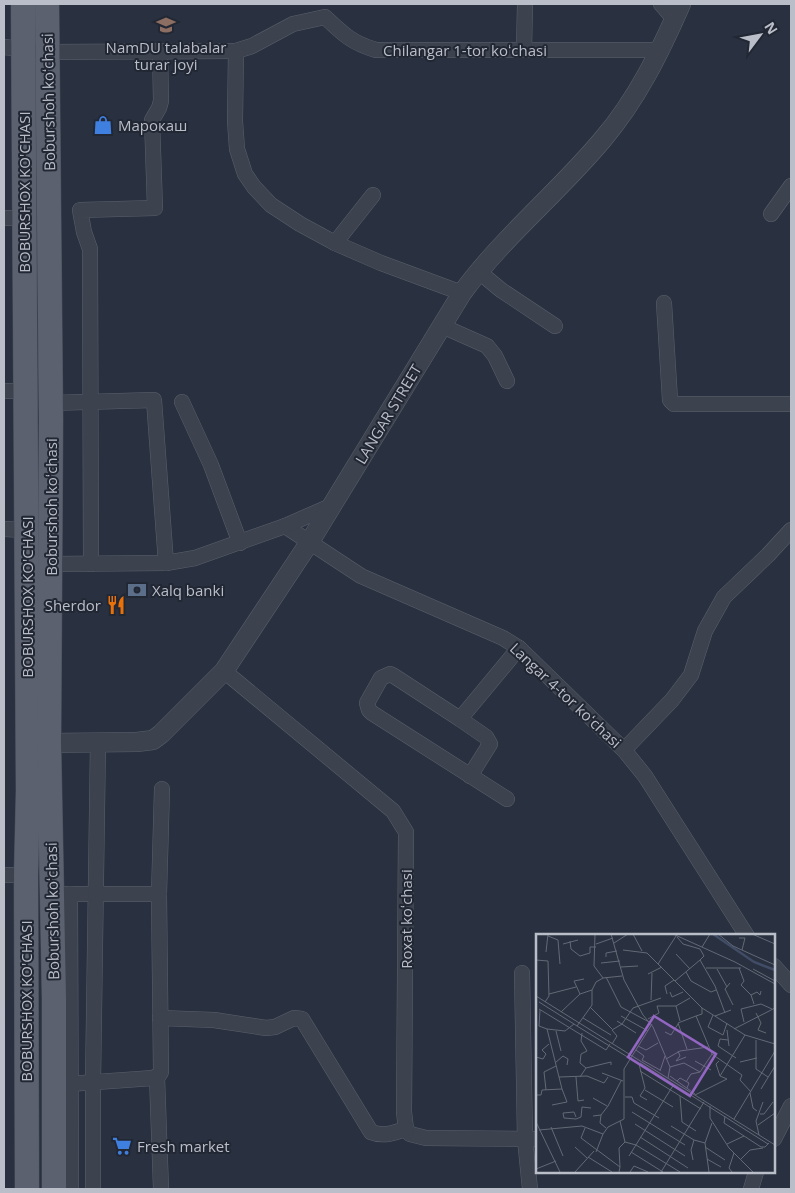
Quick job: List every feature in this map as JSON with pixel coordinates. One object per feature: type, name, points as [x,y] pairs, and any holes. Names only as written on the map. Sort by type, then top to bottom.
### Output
[{"type":"main road","name":"BOBURSHOX KO'CHASI","points":[[23,4],[14,48],[14,391],[15,530],[28,791],[15,875],[27,1189]]},
{"type":"main road","name":"Boburshoh koʻchasi","points":[[47,4],[51,403],[49,743],[61,894],[54,998],[63,1085],[63,1146],[54,1189]]},
{"type":"street","points":[[524,50],[525,4]]},
{"type":"street","points":[[661,4],[677,11]]},
{"type":"street","name":"Chilangar 1-tor koʻchasi","points":[[14,48],[48,52],[236,50],[252,46],[324,10],[342,33],[358,45],[376,50],[661,50]]},
{"type":"street","name":"LANGAR STREET","points":[[49,743],[137,742],[153,740],[224,671],[309,543],[462,292],[478,271],[561,186],[605,137],[639,88],[661,50],[677,11]]},
{"type":"street","points":[[236,50],[235,122],[237,149],[245,174],[254,187],[271,205],[300,224],[335,243],[381,263],[462,292]]},
{"type":"street","points":[[91,564],[90,249],[84,232],[80,210],[155,208],[152,120],[161,101],[160,52]]},
{"type":"street","points":[[771,214],[791,186]]},
{"type":"street","points":[[335,243],[373,195]]},
{"type":"street","points":[[478,271],[501,290],[555,326]]},
{"type":"street","points":[[664,303],[670,400],[672,403],[791,404]]},
{"type":"street","points":[[442,326],[487,346],[496,356],[507,381]]},
{"type":"street","points":[[51,403],[154,400],[166,563]]},
{"type":"street","points":[[182,402],[211,465],[240,543]]},
{"type":"street","points":[[50,564],[166,563],[196,558],[284,526],[333,504]]},
{"type":"street","name":"Langar 4-tor koʻchasi","points":[[284,526],[361,576],[497,635],[519,648],[624,750],[651,784],[746,934]]},
{"type":"street","points":[[624,750],[672,700],[690,675],[705,631],[724,597],[768,556],[791,530]]},
{"type":"street","points":[[460,719],[519,648]]},
{"type":"street","name":"Roxat koʻchasi","points":[[224,671],[393,811],[406,832],[404,1112],[406,1130]]},
{"type":"street","points":[[470,776],[490,744],[486,737],[394,676],[390,674],[381,678],[367,703],[372,713],[470,776],[507,799]]},
{"type":"street","points":[[93,1189],[98,742]]},
{"type":"street","points":[[161,1189],[157,1077],[161,1072],[159,894],[162,789]]},
{"type":"street","points":[[61,894],[159,894]]},
{"type":"street","points":[[775,967],[791,985]]},
{"type":"street","points":[[522,973],[531,1139],[530,1189]]},
{"type":"street","points":[[160,1018],[214,1020],[266,1028],[274,1027],[294,1018],[302,1019],[371,1132],[378,1135],[406,1130],[410,1134],[426,1138],[531,1139]]},
{"type":"street","points":[[63,1085],[157,1077]]},
{"type":"street","points":[[775,1137],[791,1106]]},
{"type":"street","points":[[71,1189],[63,1146],[93,1146]]},
{"type":"street","points":[[751,1189],[756,1173]]},
{"type":"place","name":"NamDU talabalar turar joyi","points":[[166,25]]},
{"type":"place","name":"Марокаш","points":[[103,125]]},
{"type":"place","name":"Xalq banki","points":[[137,590]]},
{"type":"place","name":"Sherdor","points":[[116,605]]},
{"type":"place","name":"Fresh market","points":[[122,1146]]}]
